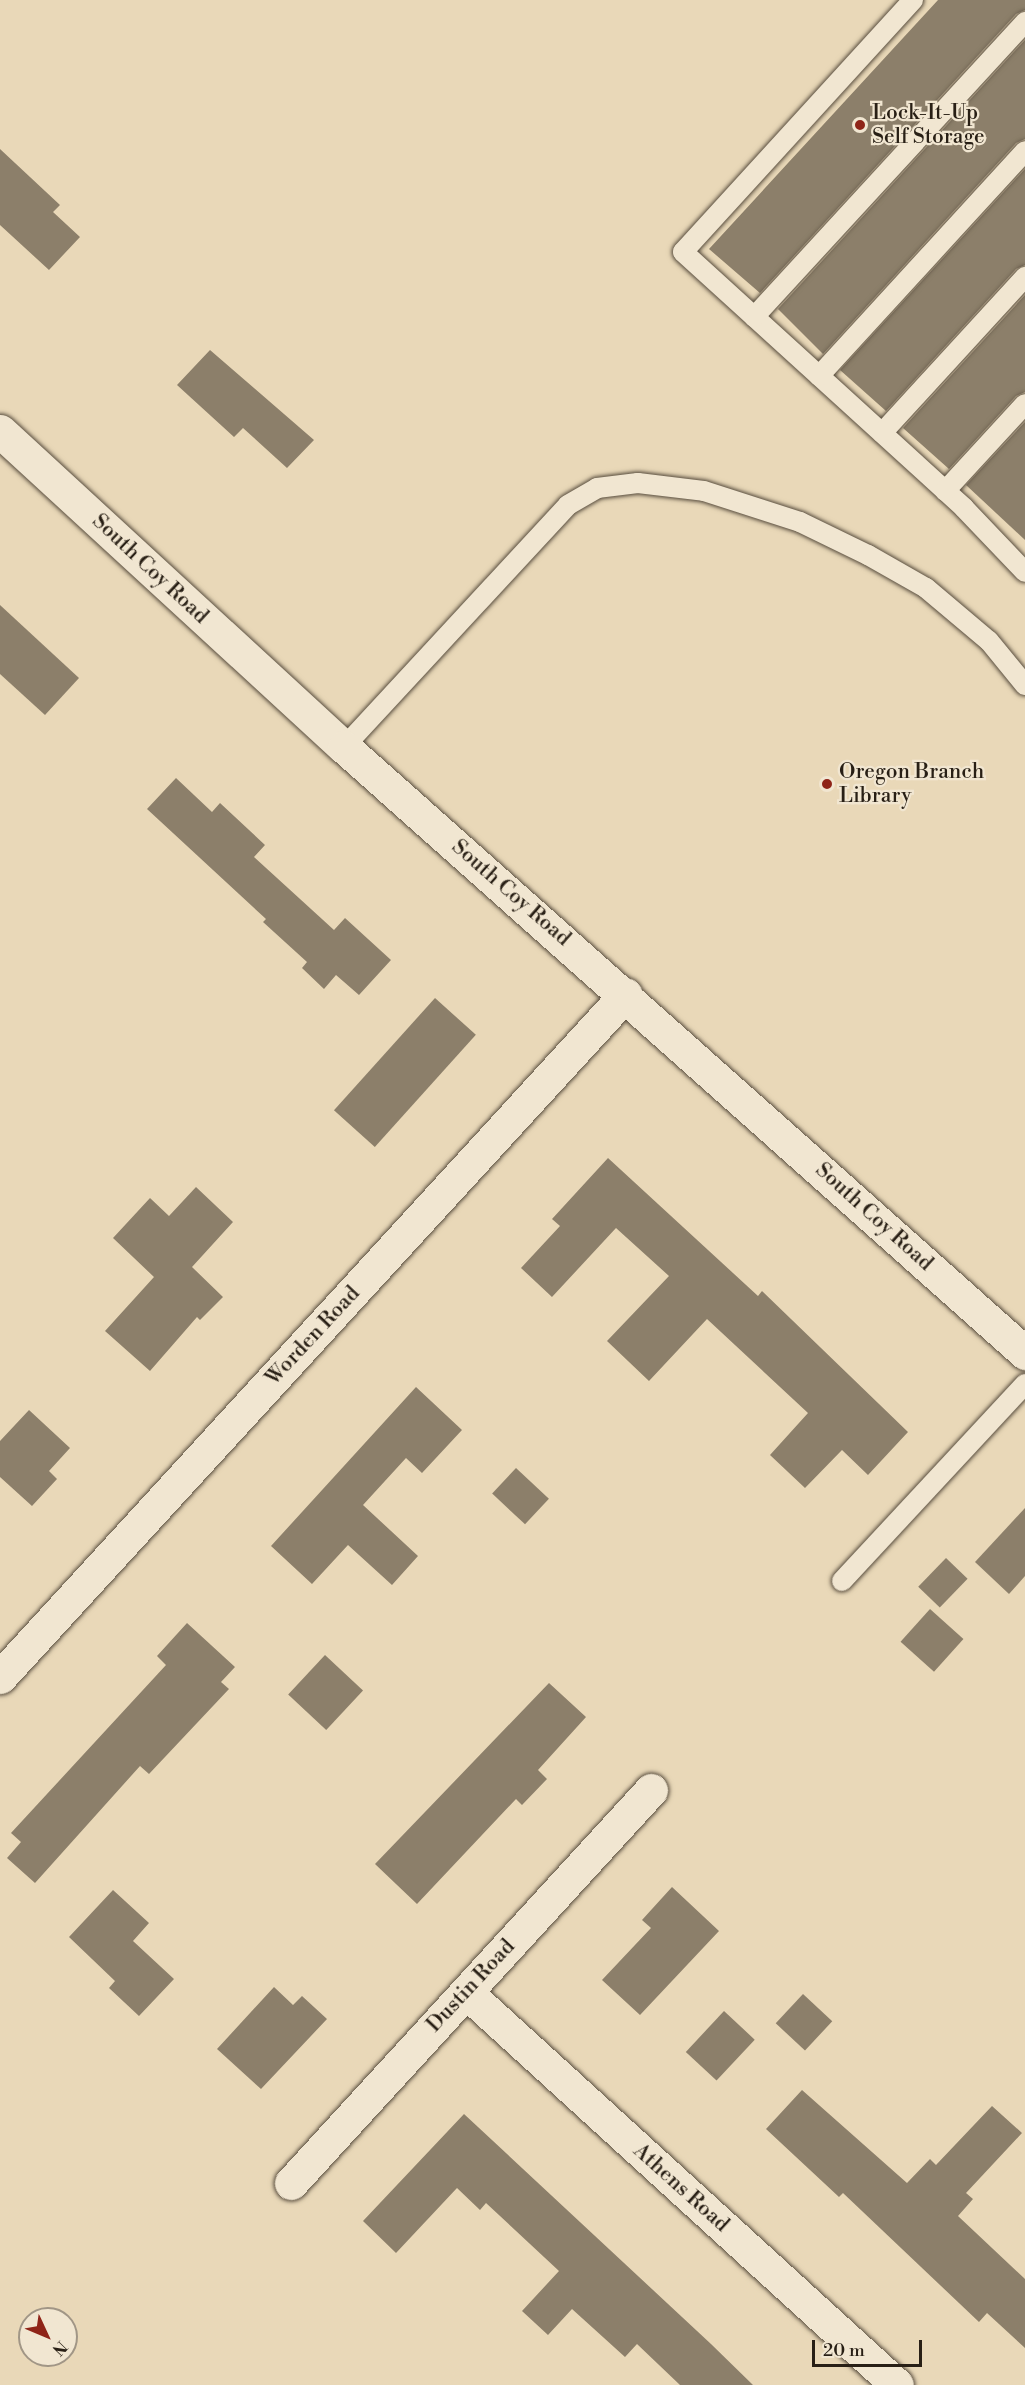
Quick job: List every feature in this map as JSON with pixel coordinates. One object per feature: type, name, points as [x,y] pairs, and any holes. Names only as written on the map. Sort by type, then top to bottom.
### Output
[{"type":"street","name":"South Coy Road","points":[[0,431],[344,747],[626,994],[1025,1353]]},
{"type":"street","name":"Worden Road","points":[[0,1677],[626,994]]},
{"type":"street","name":"Dustin Road","points":[[291,2183],[651,1791]]},
{"type":"street","name":"Athens Road","points":[[466,1992],[897,2385]]},
{"type":"lane","points":[[913,0],[683,252],[882,433],[1025,572]]},
{"type":"lane","points":[[754,317],[1025,22]]},
{"type":"lane","points":[[819,376],[1025,151]]},
{"type":"lane","points":[[882,433],[1025,277]]},
{"type":"lane","points":[[945,492],[1025,405]]},
{"type":"lane","points":[[344,747],[568,505],[597,488],[638,483],[704,491],[800,522],[868,555],[926,588],[989,641],[1025,685]]},
{"type":"lane","points":[[842,1581],[1025,1384]]},
{"type":"building","name":"Lock-It-Up Self Storage","points":[[938,0],[1025,0],[1025,10],[1016,14],[760,293],[709,249]]},
{"type":"building","points":[[1025,40],[1025,139],[1016,143],[823,354],[778,309]]},
{"type":"building","points":[[0,149],[60,205],[53,212],[80,237],[49,270],[0,225]]},
{"type":"building","name":"Lock-It-Up Self Storage","points":[[1025,169],[1025,265],[1016,269],[886,411],[840,370]]},
{"type":"building","points":[[1025,295],[1025,392],[1016,396],[949,469],[903,428]]},
{"type":"building","points":[[210,350],[314,440],[287,468],[243,428],[234,437],[177,385]]},
{"type":"building","points":[[1025,422],[1025,540],[966,485]]},
{"type":"building","points":[[0,605],[79,678],[45,715],[0,674]]},
{"type":"building","points":[[176,778],[212,812],[220,803],[265,845],[254,857],[334,930],[345,918],[391,960],[359,995],[336,975],[324,989],[302,968],[307,962],[263,922],[266,919],[147,809]]},
{"type":"building","points":[[435,998],[476,1035],[375,1147],[334,1110]]},
{"type":"building","points":[[608,1158],[758,1296],[762,1291],[908,1432],[868,1475],[842,1450],[805,1488],[770,1455],[808,1413],[707,1319],[649,1381],[607,1341],[669,1276],[616,1228],[552,1297],[521,1268],[560,1226],[552,1219]]},
{"type":"building","points":[[196,1187],[233,1222],[192,1267],[223,1297],[200,1320],[197,1317],[150,1371],[105,1331],[154,1277],[113,1238],[150,1198],[169,1216]]},
{"type":"building","points":[[416,1387],[462,1430],[422,1473],[406,1458],[363,1505],[418,1556],[392,1585],[348,1545],[312,1584],[271,1546]]},
{"type":"building","points":[[29,1410],[70,1448],[49,1471],[57,1479],[32,1506],[0,1477],[0,1441]]},
{"type":"building","points":[[516,1468],[549,1499],[525,1524],[492,1494]]},
{"type":"building","points":[[1025,1508],[1025,1576],[1009,1594],[975,1562]]},
{"type":"building","points":[[946,1558],[968,1579],[940,1608],[918,1587]]},
{"type":"building","points":[[930,1609],[963,1639],[934,1672],[901,1642]]},
{"type":"building","points":[[187,1623],[235,1667],[221,1682],[229,1689],[149,1774],[140,1766],[35,1883],[7,1858],[21,1842],[11,1833],[166,1665],[157,1656]]},
{"type":"building","points":[[325,1655],[363,1690],[326,1730],[288,1694]]},
{"type":"building","points":[[549,1683],[586,1717],[538,1770],[547,1779],[522,1805],[516,1799],[417,1904],[375,1864]]},
{"type":"building","points":[[672,1887],[719,1931],[640,2015],[602,1980],[651,1928],[642,1920]]},
{"type":"building","points":[[113,1890],[149,1923],[133,1941],[174,1979],[139,2016],[109,1988],[115,1981],[69,1937]]},
{"type":"building","points":[[274,1987],[293,2005],[302,1996],[327,2019],[261,2089],[217,2049]]},
{"type":"building","points":[[803,1994],[832,2021],[805,2051],[776,2023]]},
{"type":"building","points":[[724,2011],[755,2040],[717,2081],[686,2052]]},
{"type":"building","points":[[802,2090],[907,2183],[930,2159],[936,2165],[992,2106],[1022,2133],[966,2193],[973,2199],[958,2216],[1025,2279],[1025,2348],[987,2313],[979,2322],[843,2193],[839,2197],[766,2129]]},
{"type":"building","points":[[464,2114],[753,2385],[680,2385],[637,2344],[625,2357],[572,2309],[548,2335],[522,2311],[559,2271],[486,2203],[480,2210],[457,2188],[396,2253],[363,2221]]},
{"type":"place","name":"Lock-It-Up Self Storage","points":[[860,125]]},
{"type":"place","name":"Oregon Branch Library","points":[[827,784]]}]
